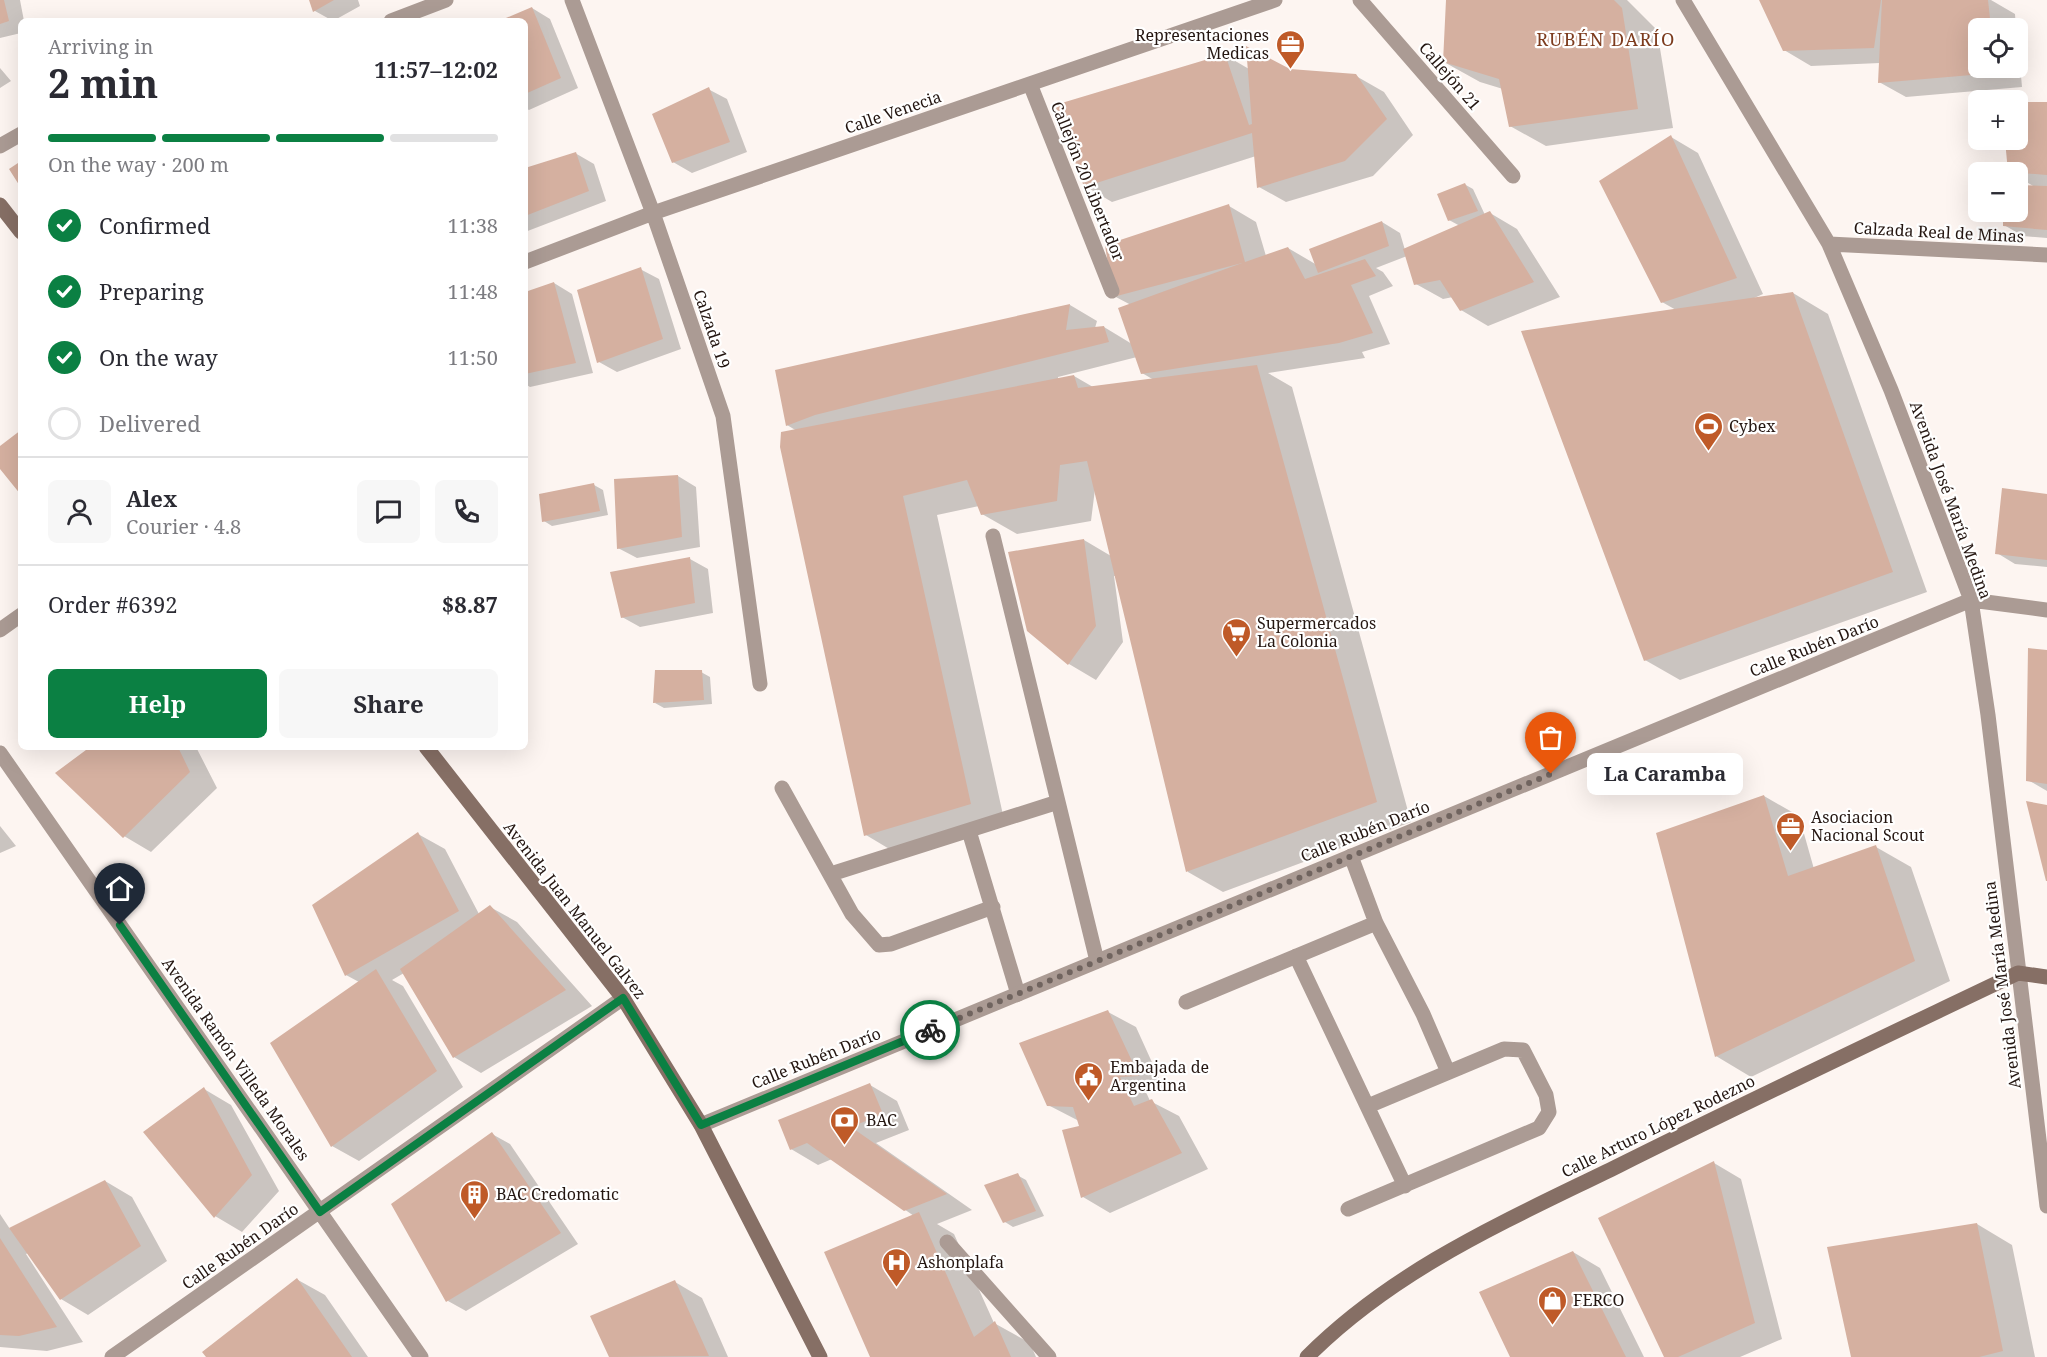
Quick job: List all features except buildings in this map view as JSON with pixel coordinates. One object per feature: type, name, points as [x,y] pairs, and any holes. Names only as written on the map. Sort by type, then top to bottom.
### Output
[{"type":"street","points":[[399,18],[446,0]]},
{"type":"street","name":"Calzada 19","points":[[572,0],[654,213],[723,416],[760,684]]},
{"type":"street","name":"Calle Venecia","points":[[528,261],[654,213],[1275,0]]},
{"type":"street","name":"Callejón 21","points":[[1360,0],[1513,176]]},
{"type":"street","name":"Avenida José María Medina","points":[[1683,0],[1829,244],[1891,390],[1971,600],[1988,715],[2047,1206]]},
{"type":"street","name":"Callejón 20 Libertador","points":[[1030,84],[1112,291]]},
{"type":"street","points":[[0,146],[18,136]]},
{"type":"street","points":[[0,205],[18,228]]},
{"type":"street","name":"Calzada Real de Minas","points":[[1829,244],[2047,255]]},
{"type":"street","points":[[993,536],[1097,961]]},
{"type":"street","name":"Calle Rubén Darío","points":[[701,1125],[1971,600],[2047,610]]},
{"type":"street","points":[[0,630],[18,617]]},
{"type":"street","name":"Avenida Juan Manuel Galvez","points":[[428,750],[623,998],[701,1125],[820,1357]]},
{"type":"street","name":"Avenida Ramón Villeda Morales","points":[[0,753],[421,1357]]},
{"type":"street","points":[[782,788],[852,914],[879,945],[891,944],[993,907]]},
{"type":"street","points":[[831,874],[1058,802]]},
{"type":"street","points":[[969,831],[1018,994]]},
{"type":"street","points":[[1352,856],[1376,923],[1423,1014],[1448,1072]]},
{"type":"street","points":[[1186,1002],[1376,923]]},
{"type":"street","points":[[1296,956],[1405,1186]]},
{"type":"street","points":[[2018,973],[2047,977]]},
{"type":"street","name":"Calle Arturo López Rodezno","points":[[1306,1357],[1355,1313],[1440,1254],[1724,1113],[2018,973]]},
{"type":"street","name":"Calle Rubén Darío","points":[[112,1357],[623,998]]},
{"type":"street","points":[[1348,1209],[1539,1128],[1549,1112],[1546,1095],[1523,1050],[1504,1049],[1368,1106]]},
{"type":"street","points":[[946,1242],[1049,1357]]},
{"type":"way so far","points":[[930,1030],[1551,774]]},
{"type":"place","name":"Representaciones Medicas","points":[[1290,70]]},
{"type":"place","name":"Cybex","points":[[1708,452]]},
{"type":"place","name":"Supermercados La Colonia","points":[[1236,658]]},
{"type":"place","name":"La Caramba","points":[[1551,774]]},
{"type":"place","name":"Asociacion Nacional Scout","points":[[1790,852]]},
{"type":"place","name":"Embajada de Argentina","points":[[1089,1102]]},
{"type":"place","name":"BAC","points":[[845,1146]]},
{"type":"place","name":"BAC Credomatic","points":[[475,1220]]},
{"type":"place","name":"Ashonplafa","points":[[896,1288]]},
{"type":"place","name":"FERCO","points":[[1552,1326]]},
{"type":"district","name":"RUBÉN DARÍO","points":[[1606,40]]},
{"type":"route","points":[[120,925],[320,1212],[623,998],[701,1125],[930,1030]]}]
